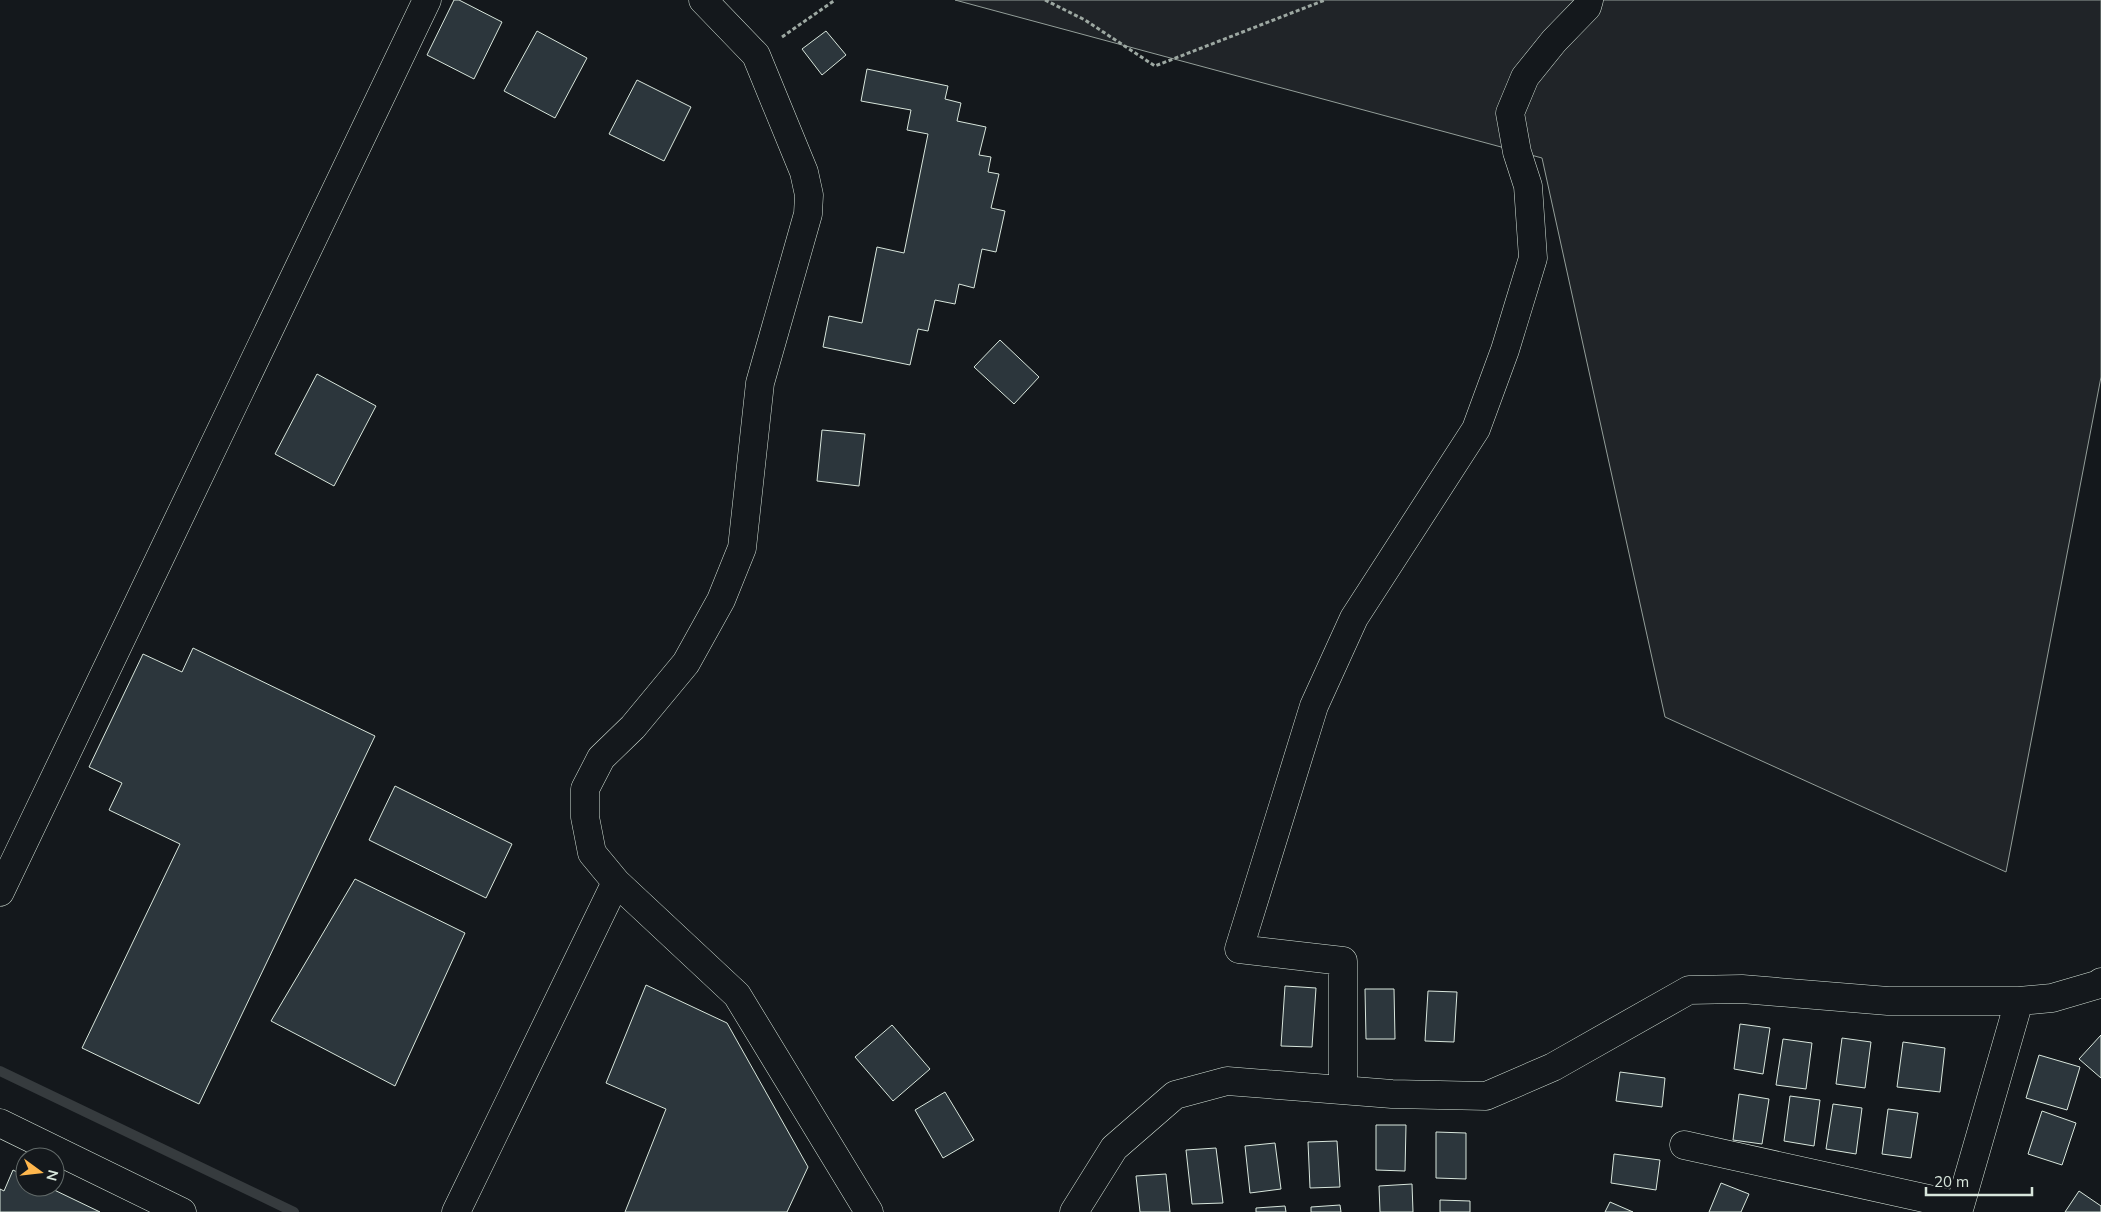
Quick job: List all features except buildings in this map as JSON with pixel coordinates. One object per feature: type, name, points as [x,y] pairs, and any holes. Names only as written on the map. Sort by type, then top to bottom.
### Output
[{"type":"street","points":[[0,892],[427,0]]},
{"type":"street","points":[[704,0],[756,55],[804,172],[809,195],[808,214],[760,383],[742,548],[721,600],[686,663],[633,727],[601,758],[585,789],[585,816],[592,854],[616,882],[737,995],[869,1212]]},
{"type":"street","points":[[1342,1090],[1343,962],[1239,949],[1314,706],[1354,618],[1476,429],[1502,359],[1533,258],[1528,186],[1517,152],[1510,113],[1525,77],[1554,41],[1586,7],[1589,0]]},
{"type":"street","points":[[456,1212],[616,882]]},
{"type":"street","points":[[1074,1212],[1114,1148],[1175,1095],[1227,1081],[1392,1094],[1486,1096],[1553,1067],[1689,990],[1742,989],[1888,1002],[2019,1001],[2052,998],[2100,984],[2101,982]]},
{"type":"street","points":[[1684,1145],[1958,1209],[2019,1001]]},
{"type":"street","points":[[0,1123],[182,1212]]},
{"type":"path","points":[[756,55],[835,0]]},
{"type":"path","points":[[1045,0],[1085,20],[1155,66],[1325,0]]},
{"type":"shaded area","points":[[955,0],[2101,0],[2101,377],[2006,872],[1665,717],[1542,158]]},
{"type":"waterway","points":[[0,1071],[294,1212]]}]
